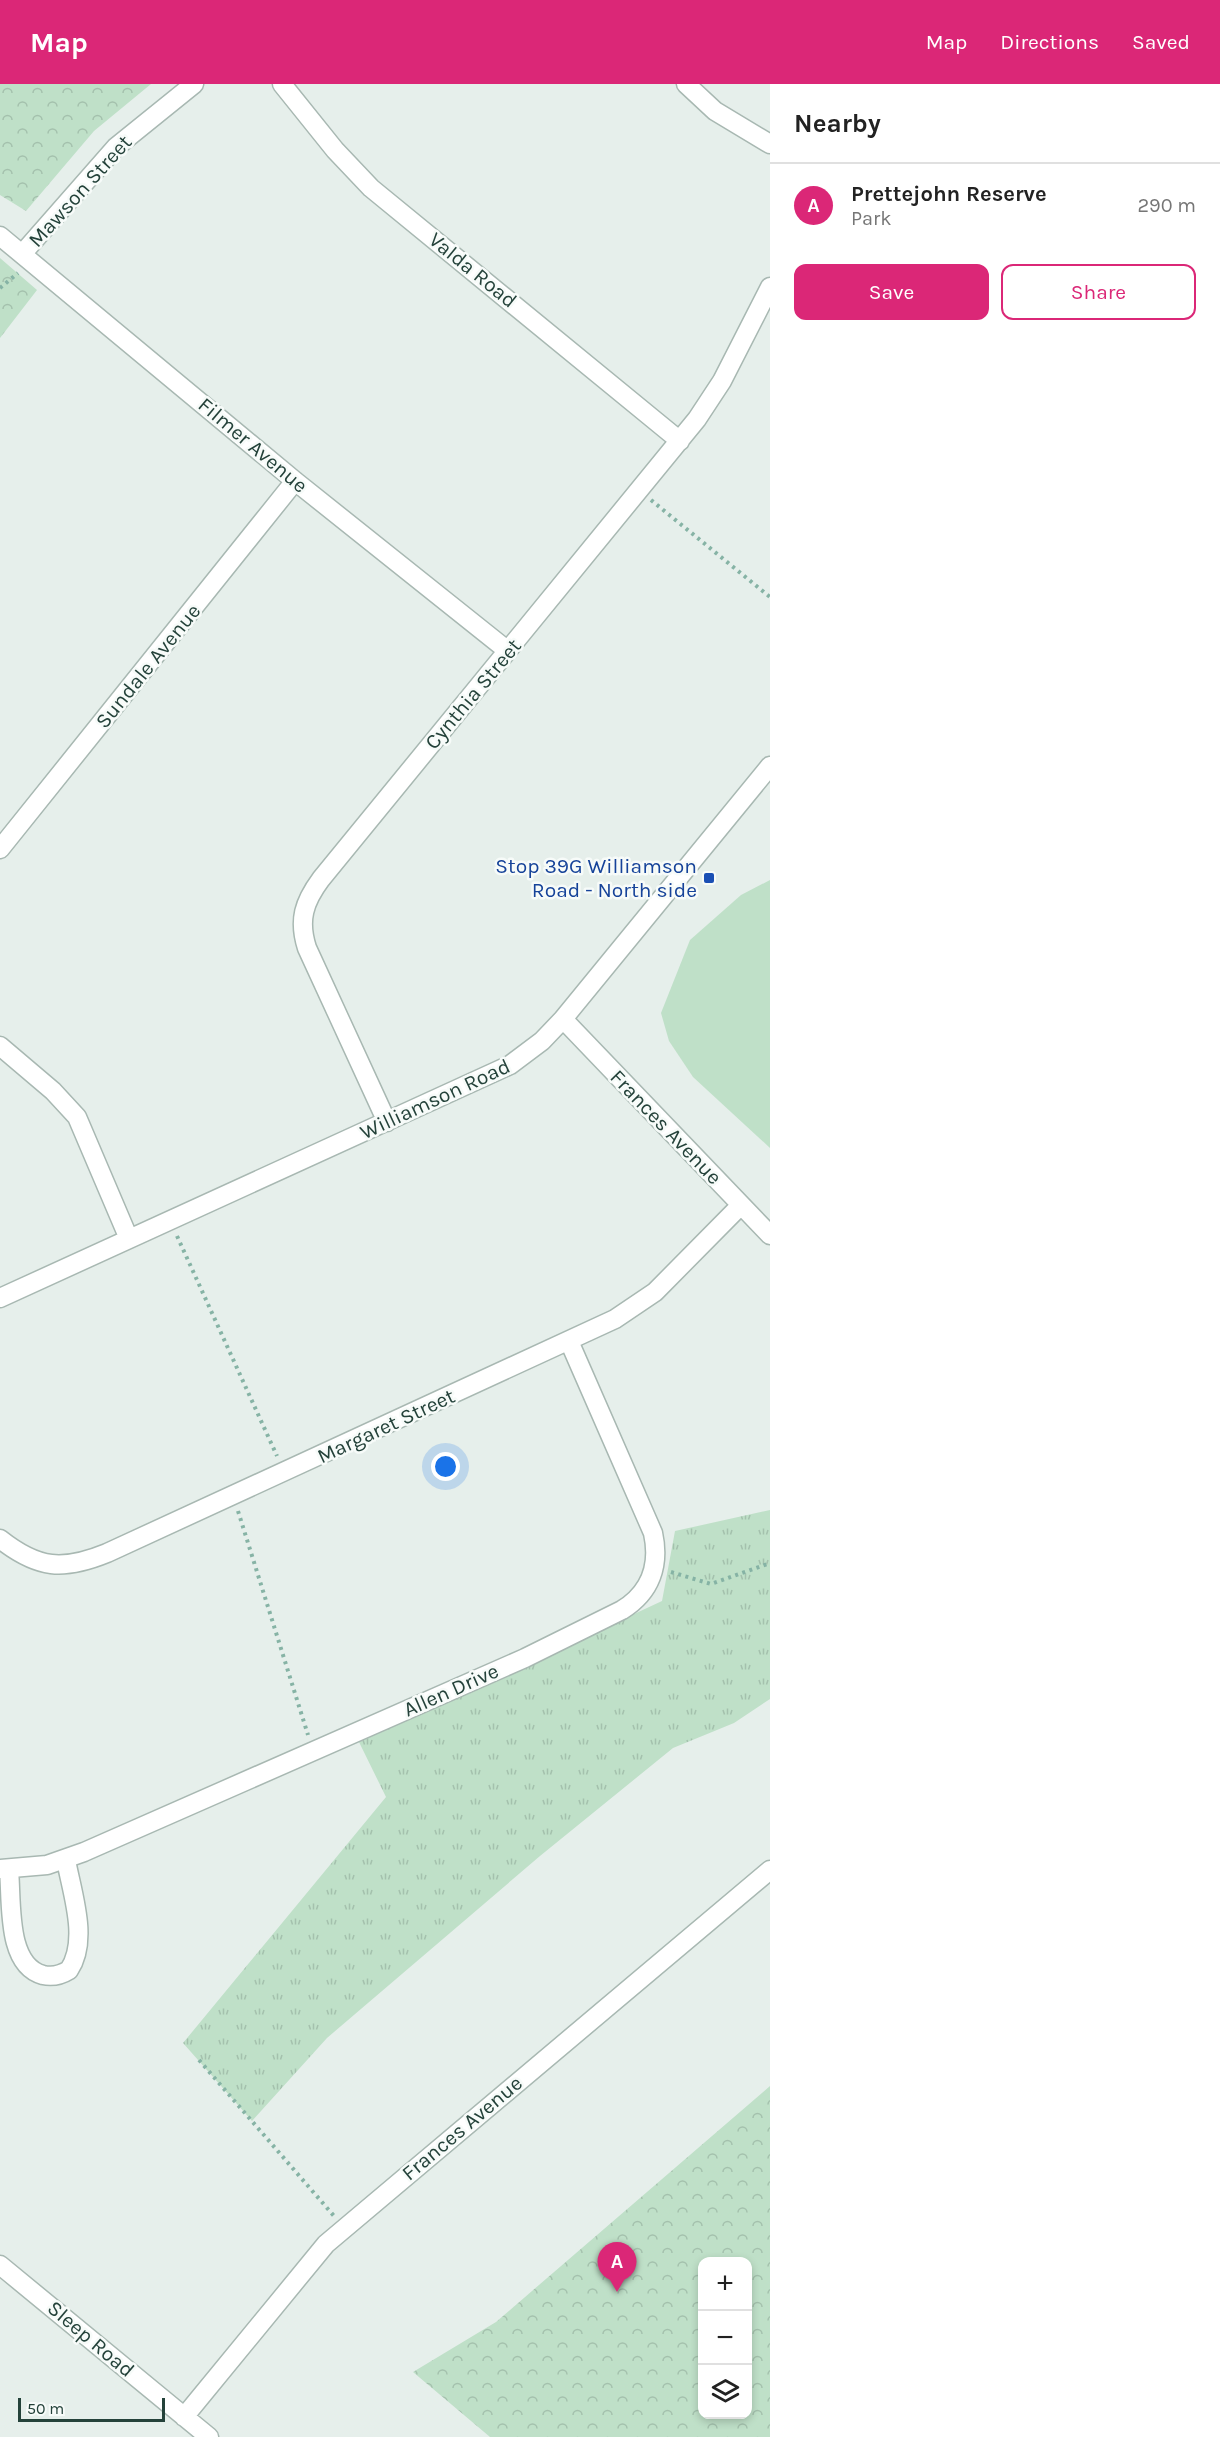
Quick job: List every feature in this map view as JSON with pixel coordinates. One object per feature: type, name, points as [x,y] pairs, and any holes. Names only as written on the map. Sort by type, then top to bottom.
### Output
[{"type":"street","name":"Mawson Street","points":[[23,253],[116,147],[194,84]]},
{"type":"street","name":"Valda Road","points":[[282,84],[342,158],[371,188],[680,441]]},
{"type":"street","points":[[686,84],[715,111],[770,144]]},
{"type":"street","name":"Filmer Avenue","points":[[0,236],[295,481],[508,651]]},
{"type":"street","name":"Cynthia Street","points":[[387,1122],[303,936],[303,913],[311,893],[680,441],[722,381],[770,287]]},
{"type":"street","name":"Sundale Avenue","points":[[0,849],[295,481]]},
{"type":"street","name":"Williamson Road","points":[[0,1298],[510,1065],[542,1041],[563,1019],[770,766]]},
{"type":"street","name":"Frances Avenue","points":[[563,1019],[770,1235]]},
{"type":"street","points":[[0,1046],[53,1091],[77,1117],[129,1239]]},
{"type":"street","name":"Margaret Street","points":[[0,1539],[35,1561],[50,1565],[75,1564],[107,1553],[285,1473],[569,1341],[644,1302],[741,1205]]},
{"type":"street","name":"Allen Drive","points":[[5,1870],[66,1860],[586,1629],[630,1605],[647,1586],[656,1563],[653,1533],[569,1341]]},
{"type":"street","points":[[5,1870],[19,1957],[34,1972],[58,1975],[69,1970],[78,1951],[77,1924],[66,1860]]},
{"type":"street","name":"Frances Avenue","points":[[184,2417],[311,2260],[344,2228],[770,1870]]},
{"type":"street","name":"Sleep Road","points":[[0,2265],[209,2437]]},
{"type":"path","points":[[639,490],[770,597]]},
{"type":"path","points":[[170,1220],[285,1473]]},
{"type":"path","points":[[233,1496],[313,1751]]},
{"type":"path","points":[[671,1572],[698,1582],[711,1584],[770,1563]]},
{"type":"path","points":[[199,2060],[344,2228]]},
{"type":"green space","points":[[0,84],[151,84],[94,131],[26,211],[0,195]]},
{"type":"green space","points":[[0,258],[37,290],[0,338]]},
{"type":"green space","points":[[770,880],[770,1148],[693,1077],[669,1041],[661,1013],[690,940],[741,895]]},
{"type":"green space","points":[[770,1510],[770,1699],[734,1723],[673,1748],[540,1856],[327,2038],[252,2121],[183,2043],[386,1797],[359,1742],[662,1601],[675,1531]]},
{"type":"green space","points":[[770,2086],[770,2437],[490,2437],[413,2372],[496,2322]]},
{"type":"place","name":"Stop 39G Williamson Road - North side","points":[[709,878]]},
{"type":"place","name":"Prettejohn Reserve","points":[[617,2292]]}]
